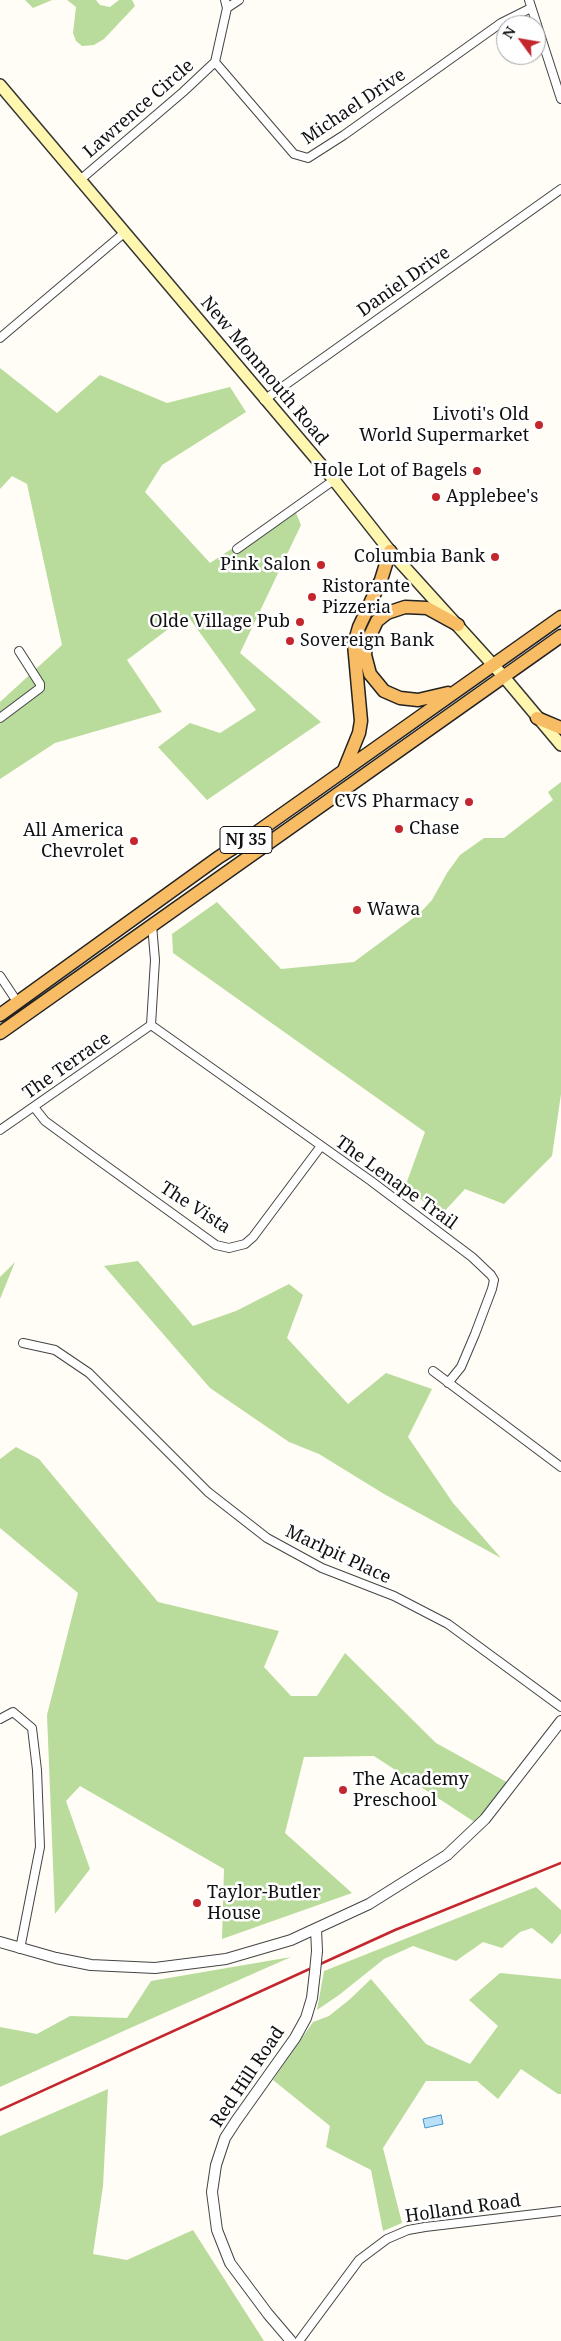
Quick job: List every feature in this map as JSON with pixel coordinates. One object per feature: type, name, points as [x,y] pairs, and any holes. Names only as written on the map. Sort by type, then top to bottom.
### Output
[{"type":"highway","points":[[344,771],[359,733],[361,721],[354,644],[381,580],[390,551]]},
{"type":"highway","points":[[456,691],[418,700],[392,696],[376,683],[370,674],[365,654],[371,629],[377,621],[394,609],[405,607],[427,608],[458,626]]},
{"type":"highway","name":"NJ 35","points":[[0,1016],[220,857],[561,616]]},
{"type":"highway","name":"NJ 35","points":[[0,1032],[561,636]]},
{"type":"highway","points":[[537,718],[561,728]]},
{"type":"main road","name":"New Monmouth Road","points":[[0,85],[264,400],[334,480],[390,551],[493,664],[561,745]]},
{"type":"street","points":[[226,4],[239,0]]},
{"type":"street","name":"Lawrence Circle","points":[[80,180],[183,92],[214,62],[226,4]]},
{"type":"street","points":[[530,4],[561,99]]},
{"type":"street","name":"Michael Drive","points":[[214,62],[294,154],[308,158],[344,135],[530,4]]},
{"type":"street","name":"Daniel Drive","points":[[264,400],[561,189]]},
{"type":"street","points":[[0,338],[124,232]]},
{"type":"street","points":[[237,549],[334,480]]},
{"type":"street","points":[[0,718],[40,688],[40,684],[19,651]]},
{"type":"street","points":[[151,1026],[154,960],[152,925]]},
{"type":"street","points":[[0,976],[18,1003]]},
{"type":"street","name":"The Terrace","points":[[0,1130],[151,1026]]},
{"type":"street","name":"The Lenape Trail","points":[[151,1026],[208,1064],[472,1256],[491,1275],[494,1280],[492,1289],[461,1368],[448,1383]]},
{"type":"street","name":"The Vista","points":[[34,1107],[45,1121],[109,1168],[216,1245],[229,1248],[245,1244],[253,1237],[321,1146]]},
{"type":"street","name":"Marlpit Place","points":[[23,1343],[55,1350],[89,1373],[208,1492],[267,1538],[322,1568],[394,1596],[448,1624],[561,1707]]},
{"type":"street","points":[[433,1371],[561,1467]]},
{"type":"street","points":[[0,1718],[13,1712],[32,1728],[37,1770],[40,1847],[20,1949]]},
{"type":"street","points":[[0,1942],[20,1949],[91,1965],[155,1968],[226,1959],[268,1948],[316,1929],[369,1904],[433,1865],[454,1849],[485,1819],[561,1721]]},
{"type":"street","name":"Red Hill Road","points":[[291,2341],[263,2308],[230,2263],[217,2230],[212,2192],[216,2165],[226,2138],[304,2024],[312,1998],[317,1951],[316,1929]]},
{"type":"street","name":"Holland Road","points":[[299,2341],[360,2260],[387,2239],[408,2230],[425,2227],[561,2211]]},
{"type":"green space","points":[[25,0],[52,0],[33,8]]},
{"type":"green space","points":[[67,0],[96,0],[100,5],[110,7],[119,0],[132,0],[135,6],[104,39],[94,45],[82,46],[76,41],[73,33],[76,7]]},
{"type":"green space","points":[[0,368],[57,413],[100,375],[167,403],[230,387],[246,412],[162,465],[145,492],[210,563],[294,508],[301,525],[240,653],[321,722],[207,800],[158,747],[190,723],[220,733],[256,710],[187,615],[127,660],[162,712],[55,743],[0,779],[0,702],[62,645],[27,484],[12,476],[0,489]]},
{"type":"green space","points":[[561,782],[561,1094],[552,1156],[504,1204],[465,1189],[441,1215],[405,1187],[425,1132],[173,953],[172,934],[217,902],[281,969],[354,962],[420,913],[432,900],[447,873],[460,855],[484,838],[504,838],[553,800],[548,792]]},
{"type":"green space","points":[[138,1261],[193,1326],[236,1311],[289,1284],[303,1295],[287,1338],[348,1404],[386,1373],[432,1389],[408,1437],[453,1503],[501,1558],[384,1494],[319,1454],[289,1442],[210,1388],[104,1266]]},
{"type":"green space","points":[[15,1262],[0,1299],[0,1277]]},
{"type":"green space","points":[[16,1447],[39,1459],[158,1602],[279,1631],[264,1667],[291,1696],[317,1696],[345,1653],[436,1743],[512,1785],[479,1825],[374,1756],[304,1757],[285,1833],[352,1893],[222,1939],[224,1869],[80,1786],[66,1801],[90,1869],[55,1914],[47,1715],[78,1593],[0,1528],[0,1459]]},
{"type":"green space","points":[[536,1887],[561,1910],[561,1933],[552,1944],[532,1928],[520,1932],[502,1948],[483,1942],[456,1961],[413,1946],[384,1959],[317,2010],[324,1971]]},
{"type":"green space","points":[[291,1957],[0,2087],[0,2027],[37,2034],[70,2016],[127,2018],[151,1981]]},
{"type":"green space","points":[[500,1973],[561,1979],[561,2094],[558,2094],[521,2069],[498,2099],[477,2081],[426,2081],[383,2148],[402,2223],[383,2231],[371,2170],[326,2147],[330,2126],[273,2080],[313,2022],[329,2016],[371,1979],[426,2044],[470,2064],[498,2026],[469,2000]]},
{"type":"green space","points":[[108,2089],[103,2186],[93,2254],[127,2260],[193,2230],[264,2341],[0,2341],[0,2136]]},
{"type":"water","points":[[441,2115],[443,2124],[425,2128],[423,2119]]},
{"type":"railway","points":[[0,2110],[395,1930],[561,1863]]},
{"type":"place","name":"Livoti's Old World Supermarket","points":[[539,425]]},
{"type":"place","name":"Hole Lot of Bagels","points":[[477,471]]},
{"type":"place","name":"Applebee's","points":[[436,497]]},
{"type":"place","name":"Columbia Bank","points":[[495,557]]},
{"type":"place","name":"Pink Salon","points":[[321,565]]},
{"type":"place","name":"Ristorante Pizzeria","points":[[312,597]]},
{"type":"place","name":"Olde Village Pub","points":[[300,622]]},
{"type":"place","name":"Sovereign Bank","points":[[290,641]]},
{"type":"place","name":"CVS Pharmacy","points":[[469,802]]},
{"type":"place","name":"Chase","points":[[399,829]]},
{"type":"place","name":"All America Chevrolet","points":[[134,841]]},
{"type":"place","name":"Wawa","points":[[357,910]]},
{"type":"place","name":"The Academy Preschool","points":[[343,1790]]},
{"type":"place","name":"Taylor-Butler House","points":[[197,1903]]}]
